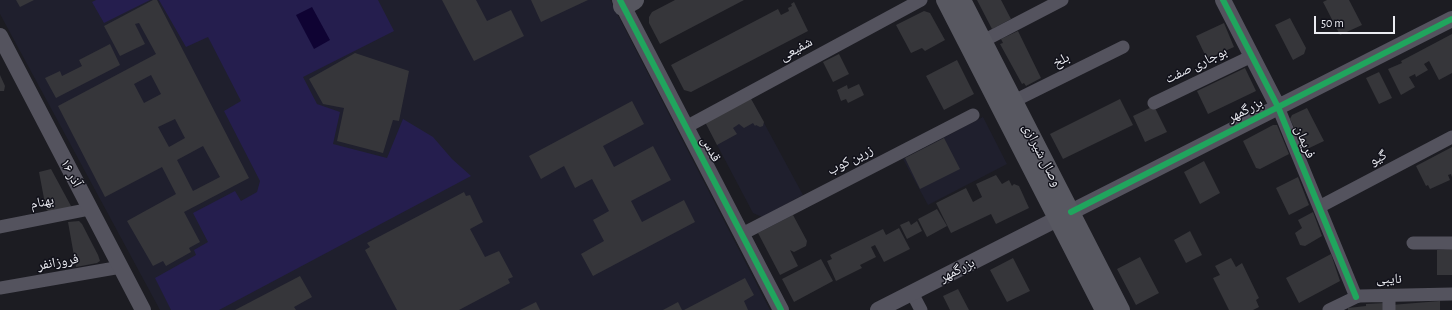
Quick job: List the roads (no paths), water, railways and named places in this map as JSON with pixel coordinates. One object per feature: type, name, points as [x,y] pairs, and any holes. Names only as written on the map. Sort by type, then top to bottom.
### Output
[{"type":"main road","name":"وصال شیرازی","points":[[945,0],[1064,216],[1122,310]]},
{"type":"main road","name":"وصال شیرازی","points":[[962,0],[1014,102],[1064,216],[1099,308]]},
{"type":"street","name":"شفیعی","points":[[686,127],[921,0]]},
{"type":"street","points":[[983,41],[1062,0]]},
{"type":"street","name":"فریمان","points":[[1227,1],[1252,56],[1278,107],[1356,297]]},
{"type":"street","name":"قدس","points":[[626,2],[686,127],[781,310]]},
{"type":"street","name":"بزرگمهر","points":[[878,310],[1452,19]]},
{"type":"street","name":"۱۶ آذر","points":[[2,44],[143,310]]},
{"type":"street","name":"بلخ","points":[[1014,102],[1123,47]]},
{"type":"street","name":"بوجاری صفت","points":[[1154,103],[1252,56]]},
{"type":"street","name":"زرین کوب","points":[[742,234],[973,115]]},
{"type":"street","name":"گیو","points":[[1319,207],[1452,137]]},
{"type":"street","name":"بهنام","points":[[0,227],[90,209]]},
{"type":"street","points":[[1413,243],[1452,243]]},
{"type":"street","name":"فروزانفر","points":[[0,288],[121,267]]},
{"type":"street","points":[[912,293],[921,310]]},
{"type":"street","name":"نایبی","points":[[1329,310],[1356,297],[1366,295],[1389,296],[1452,294]]},
{"type":"street","points":[[1389,296],[1389,310]]}]
